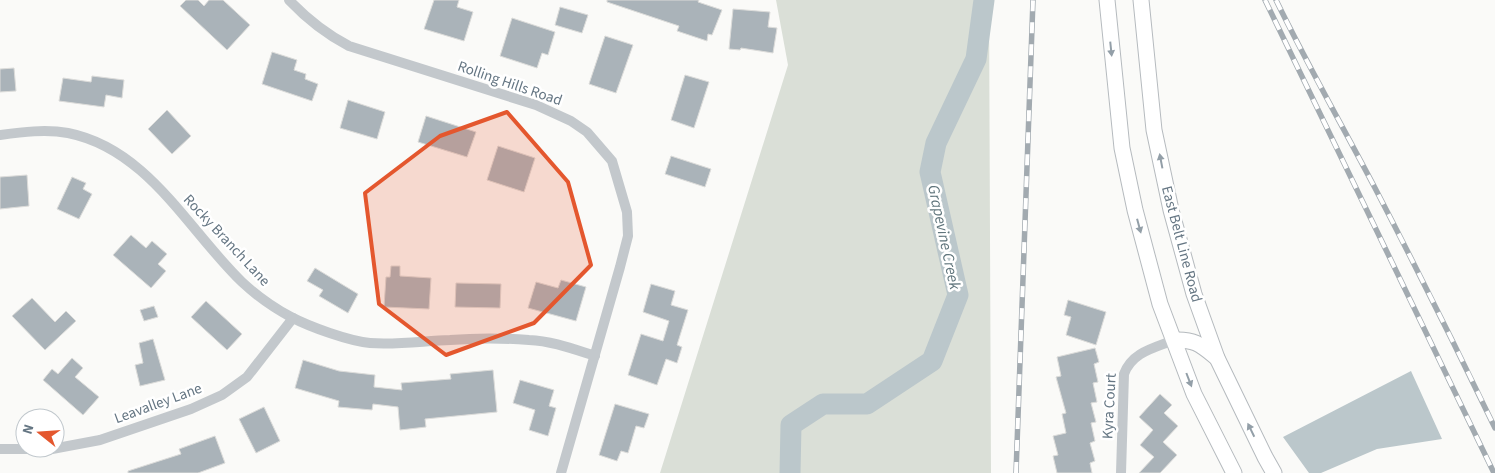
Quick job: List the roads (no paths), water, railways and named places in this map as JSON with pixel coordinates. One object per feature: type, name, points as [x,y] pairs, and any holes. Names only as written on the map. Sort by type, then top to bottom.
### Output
[{"type":"main road","points":[[1107,0],[1122,148],[1135,210],[1160,304],[1194,394],[1234,473]]},
{"type":"main road","name":"East Belt Line Road","points":[[1141,0],[1154,130],[1170,210],[1194,294],[1217,358],[1274,473]]},
{"type":"main road","points":[[1174,340],[1197,342],[1217,358]]},
{"type":"street","name":"Rolling Hills Road","points":[[289,0],[304,16],[322,30],[349,46],[536,105],[571,121],[587,132],[612,161],[627,212],[628,236],[561,473]]},
{"type":"street","name":"Rocky Branch Lane","points":[[0,135],[26,131],[67,133],[90,140],[118,153],[148,176],[242,282],[261,299],[293,318],[332,333],[369,343],[410,343],[495,338],[552,342],[595,356]]},
{"type":"street","name":"Leavalley Lane","points":[[0,449],[52,449],[100,440],[190,409],[222,395],[247,377],[293,318]]},
{"type":"street","name":"Kyra Court","points":[[1121,473],[1124,374],[1127,366],[1136,356],[1174,340]]},
{"type":"waterway","name":"Grapevine Creek","points":[[790,473],[791,425],[823,404],[867,404],[932,361],[958,295],[930,172],[936,143],[976,59],[984,0]]},
{"type":"railway","points":[[1016,473],[1033,0]]},
{"type":"railway","points":[[1265,0],[1494,473]]},
{"type":"railway","points":[[1276,0],[1406,247],[1495,428]]}]
